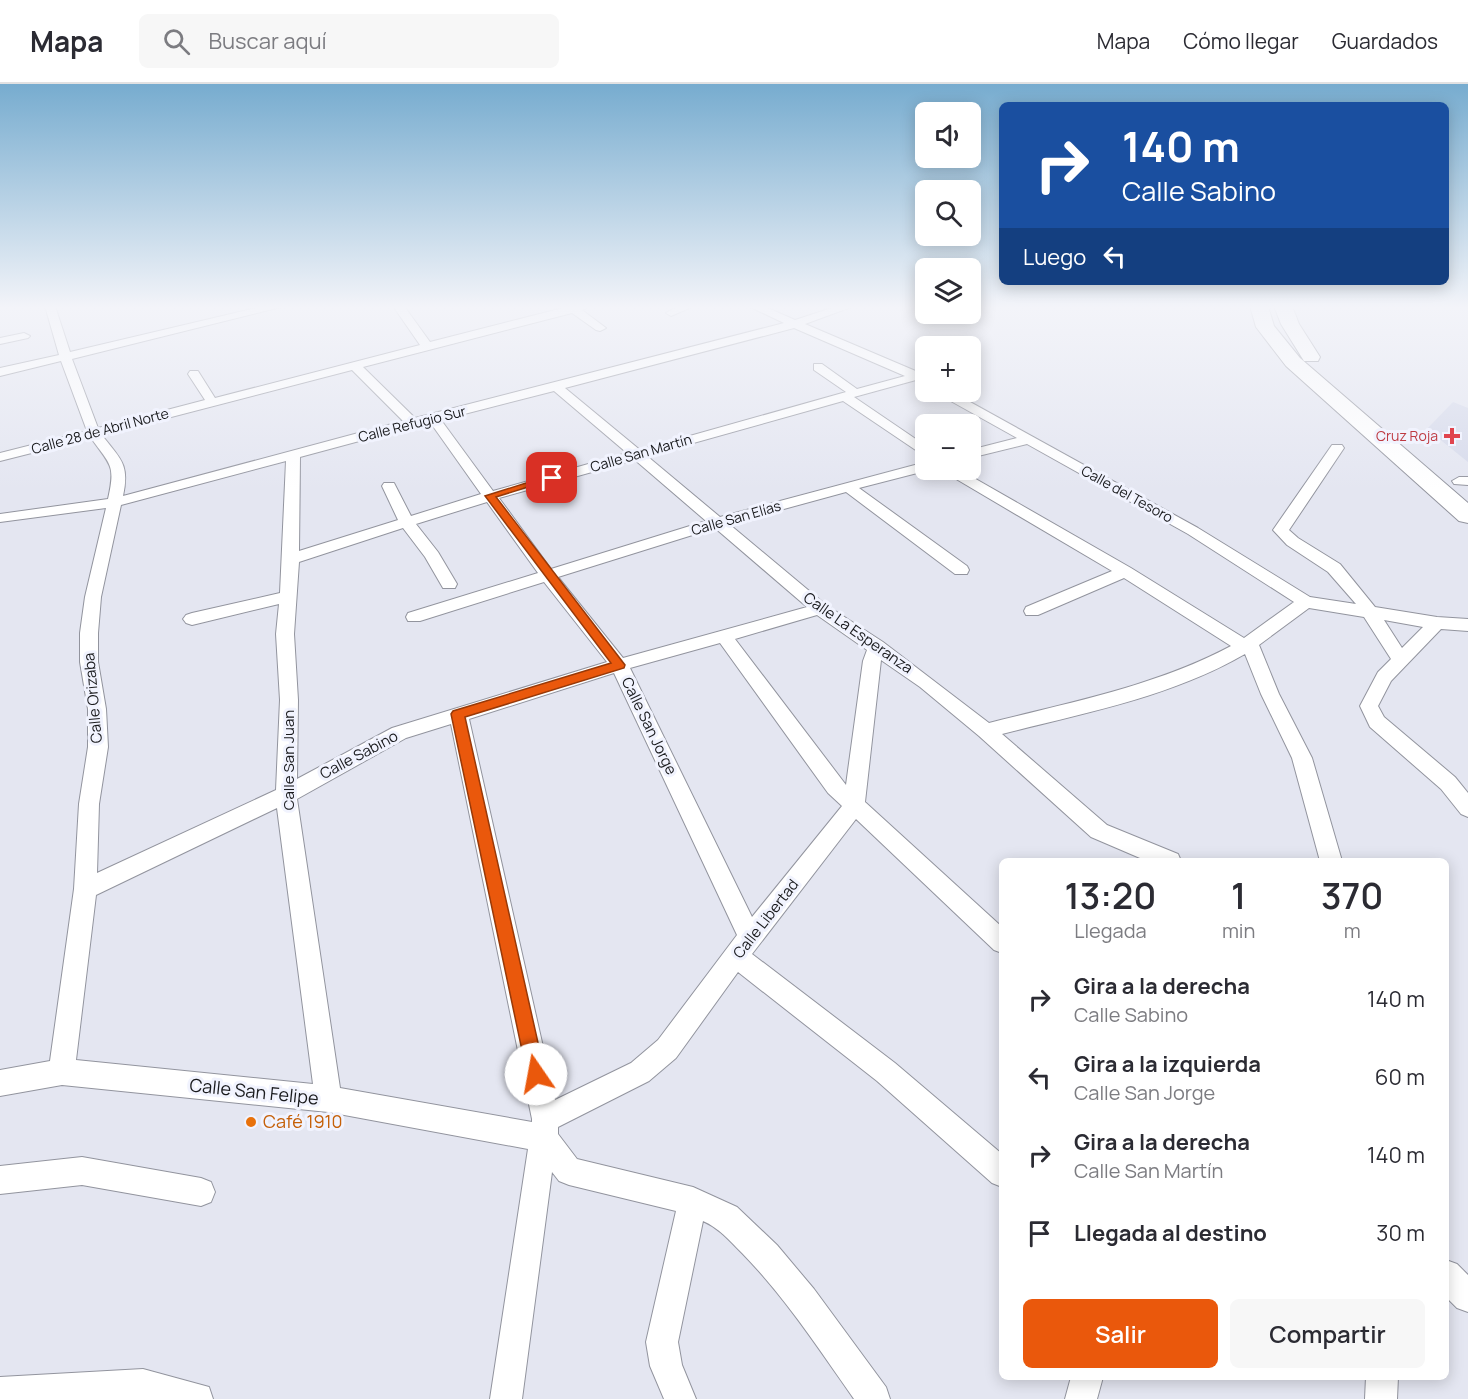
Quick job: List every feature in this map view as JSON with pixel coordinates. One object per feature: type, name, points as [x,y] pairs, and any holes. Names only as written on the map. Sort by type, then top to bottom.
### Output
[{"type":"main road","points":[[1299,367],[1468,516]]},
{"type":"main road","points":[[1319,367],[1344,391],[1465,484]]},
{"type":"street","points":[[0,372],[20,367]]},
{"type":"street","name":"Calle Orizaba","points":[[62,1072],[85,889],[89,804],[98,747],[97,709],[89,662],[89,633],[93,597],[119,482],[116,457],[93,432],[70,367]]},
{"type":"street","name":"Calle 28 de Abril Norte","points":[[0,457],[341,367]]},
{"type":"street","points":[[357,367],[412,423]]},
{"type":"street","name":"Calle Refugio Sur","points":[[2,522],[113,502],[630,367]]},
{"type":"street","points":[[818,367],[849,395],[915,445]]},
{"type":"street","points":[[194,374],[212,402]]},
{"type":"street","name":"Calle San Martín","points":[[291,559],[490,496],[915,375]]},
{"type":"street","name":"Calle La Esperanza","points":[[556,387],[820,609],[877,646],[926,682],[986,731],[1099,831],[1163,858]]},
{"type":"street","name":"Calle del Tesoro","points":[[962,402],[1193,531],[1306,602],[1437,623],[1468,625]]},
{"type":"street","name":"Calle San Jorge","points":[[433,418],[548,574],[619,665],[743,946]]},
{"type":"street","points":[[981,451],[1030,439]]},
{"type":"street","points":[[1337,447],[1281,530],[1288,540],[1332,565],[1354,588],[1368,613],[1400,659]]},
{"type":"street","name":"Calle San Juan","points":[[293,455],[291,559],[286,597],[285,634],[289,700],[285,795],[328,1099]]},
{"type":"street","name":"Calle San Elías","points":[[414,617],[718,522],[915,469]]},
{"type":"street","points":[[968,480],[1246,644],[1302,758],[1330,858]]},
{"type":"street","points":[[389,486],[406,522],[432,555],[449,584]]},
{"type":"street","points":[[849,487],[961,570]]},
{"type":"street","points":[[1032,611],[1125,572]]},
{"type":"street","points":[[192,619],[286,597]]},
{"type":"street","points":[[986,731],[1114,698],[1198,669],[1246,644],[1306,602]]},
{"type":"street","name":"Calle Sabino","points":[[85,889],[285,795],[399,733],[619,665],[820,609]]},
{"type":"street","points":[[1437,623],[1384,677],[1369,706],[1377,722],[1448,783],[1468,808]]},
{"type":"street","points":[[724,636],[835,787],[999,939]]},
{"type":"street","points":[[854,806],[872,661],[877,646]]},
{"type":"street","points":[[458,714],[544,1129],[569,1171],[693,1201],[727,1217],[766,1256],[803,1300],[874,1399]]},
{"type":"street","name":"Calle Libertad","points":[[544,1129],[640,1072],[667,1050],[743,946],[854,806]]},
{"type":"street","points":[[743,946],[999,1170]]},
{"type":"street","name":"Calle San Felipe","points":[[0,1083],[62,1072],[328,1099],[544,1129]]},
{"type":"street","points":[[506,1399],[544,1129]]},
{"type":"street","points":[[0,1180],[82,1171],[201,1192]]},
{"type":"street","points":[[680,1399],[666,1366],[662,1342],[693,1201]]},
{"type":"street","points":[[1449,1278],[1468,1297]]},
{"type":"street","points":[[1082,1399],[1086,1380]]},
{"type":"street","points":[[1381,1399],[1382,1380]]},
{"type":"street","points":[[0,1393],[143,1385],[197,1399]]},
{"type":"shaded area","name":"Cruz Roja","points":[[1453,402],[1468,408],[1468,462],[1427,429]]},
{"type":"place","name":"Cruz Roja","points":[[1452,436]]},
{"type":"place","name":"Café 1910","points":[[251,1122]]},
{"type":"route","points":[[536,1074],[458,714],[619,665],[490,496],[552,478]]}]
